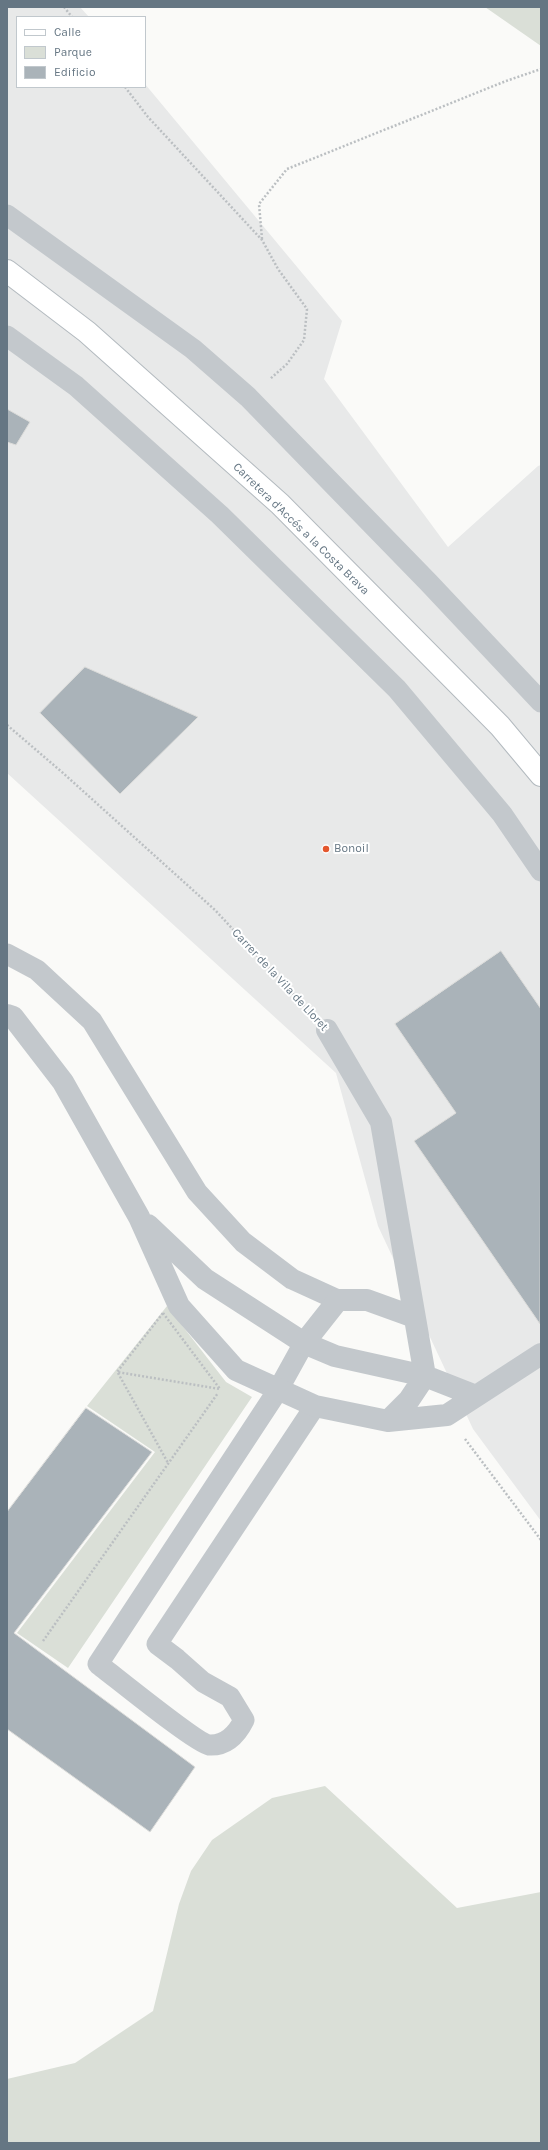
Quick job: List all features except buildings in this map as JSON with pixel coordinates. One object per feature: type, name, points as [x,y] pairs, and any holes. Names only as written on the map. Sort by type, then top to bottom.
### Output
[{"type":"main road","name":"Carretera d'Accés a la Costa Brava","points":[[7,271],[87,332],[280,504],[500,726],[541,775]]},
{"type":"street","points":[[7,1015],[13,1017],[63,1082],[139,1217],[179,1306],[236,1370],[315,1406],[388,1421],[447,1415],[541,1354]]},
{"type":"street","name":"Carrer de la Vila de Lloret","points":[[327,1030],[381,1122],[425,1376]]},
{"type":"street","points":[[139,1217],[205,1279],[304,1343],[335,1356],[425,1376],[476,1396]]},
{"type":"street","points":[[304,1343],[338,1300],[367,1300],[414,1317]]},
{"type":"street","points":[[388,1421],[409,1400],[425,1376]]},
{"type":"lane","points":[[7,215],[193,349],[248,398],[429,583],[541,702]]},
{"type":"lane","points":[[7,336],[76,386],[220,515],[397,689],[502,814],[541,871]]},
{"type":"lane","points":[[7,954],[37,970],[92,1021],[197,1192],[243,1242],[292,1279],[338,1300]]},
{"type":"lane","points":[[304,1343],[278,1390],[98,1664],[185,1730],[208,1745],[222,1744],[237,1732],[244,1720],[230,1697],[203,1682],[177,1658],[157,1644],[315,1406]]},
{"type":"path","points":[[64,7],[71,16]]},
{"type":"path","points":[[262,240],[259,204],[287,169],[506,81],[541,69]]},
{"type":"path","points":[[126,88],[148,117],[262,240],[278,269],[307,310],[304,340],[287,364],[248,398]]},
{"type":"path","name":"Carrer de la Vila de Lloret","points":[[7,726],[63,772],[215,910],[327,1030]]},
{"type":"path","points":[[117,1372],[163,1313],[220,1389]]},
{"type":"path","points":[[117,1372],[220,1389]]},
{"type":"path","points":[[117,1372],[168,1464]]},
{"type":"path","points":[[43,1641],[220,1389]]},
{"type":"path","points":[[447,1415],[541,1540]]},
{"type":"shaded area","points":[[7,7],[80,7],[88,16],[16,16],[16,88],[146,88],[146,85],[342,321],[324,379],[448,547],[538,466],[541,465],[541,1521],[473,1429],[378,1226],[336,1073],[7,773]]},
{"type":"green space","points":[[485,7],[541,7],[541,46]]},
{"type":"green space","points":[[167,1306],[226,1382],[252,1397],[68,1668],[17,1633],[155,1452],[87,1406]]},
{"type":"green space","points":[[325,1786],[457,1908],[541,1892],[541,2143],[7,2143],[7,2079],[75,2063],[153,2011],[179,1904],[191,1871],[212,1840],[272,1798]]},
{"type":"place","name":"Bonoil","points":[[326,849]]}]
